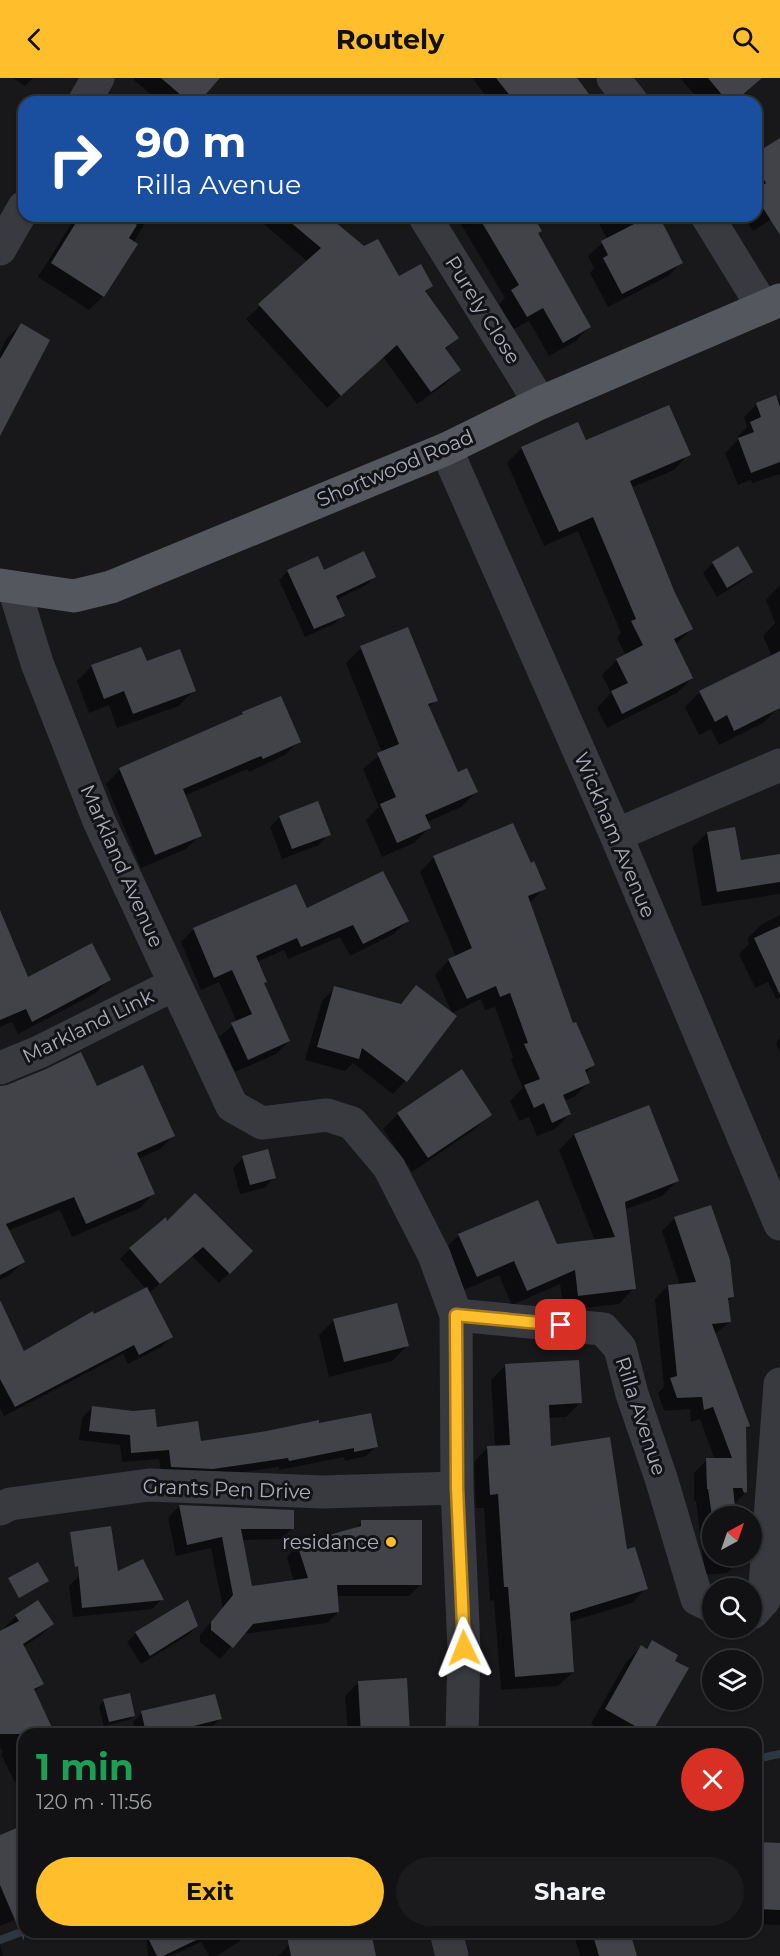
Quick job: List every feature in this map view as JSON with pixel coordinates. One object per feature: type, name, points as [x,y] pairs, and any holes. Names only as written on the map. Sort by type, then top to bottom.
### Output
[{"type":"main road","name":"Shortwood Road","points":[[7,587],[74,596],[111,587],[446,448],[540,403],[771,304]]},
{"type":"street","points":[[88,96],[98,78]]},
{"type":"street","points":[[614,78],[628,96]]},
{"type":"street","points":[[0,249],[18,218]]},
{"type":"street","name":"Purely Close","points":[[428,222],[540,403]]},
{"type":"street","points":[[711,222],[771,304]]},
{"type":"street","name":"Wickham Avenue","points":[[446,448],[616,835],[780,1224]]},
{"type":"street","name":"Markland Avenue","points":[[7,587],[99,821],[232,1106],[262,1123],[327,1115],[352,1124],[390,1167],[434,1255],[456,1315]]},
{"type":"street","points":[[616,835],[780,765]]},
{"type":"street","name":"Markland Link","points":[[0,1068],[39,1052],[175,984]]},
{"type":"street","points":[[456,1315],[457,1488],[464,1648],[462,1728]]},
{"type":"street","name":"Rilla Avenue","points":[[456,1315],[603,1329],[620,1348],[632,1394],[661,1478],[697,1599],[702,1601]]},
{"type":"street","points":[[762,1602],[764,1600],[780,1384]]},
{"type":"street","name":"Grants Pen Drive","points":[[0,1509],[10,1504],[149,1485],[322,1492],[457,1488]]},
{"type":"street","points":[[448,1938],[452,1956]]},
{"type":"building","points":[[161,78],[220,78],[204,96],[182,96]]},
{"type":"building","points":[[496,78],[577,78],[590,96],[510,96]]},
{"type":"building","points":[[708,78],[762,78],[741,96],[723,96]]},
{"type":"building","points":[[780,138],[780,235],[762,206],[762,185],[766,183],[762,177],[762,149]]},
{"type":"building","points":[[76,222],[132,222],[137,225],[129,238],[138,244],[104,297],[51,263]]},
{"type":"building","points":[[290,222],[335,222],[364,246],[378,239],[399,276],[421,264],[433,286],[425,291],[459,338],[445,348],[461,370],[431,392],[397,345],[341,396],[258,304],[321,248]]},
{"type":"building","points":[[482,222],[537,222],[542,231],[538,233],[591,327],[563,343],[543,308],[527,317],[511,290],[519,285]]},
{"type":"building","points":[[633,222],[662,222],[683,263],[622,294],[603,258],[608,255],[601,241],[634,224]]},
{"type":"building","points":[[21,323],[50,340],[0,436],[0,359]]},
{"type":"building","points":[[776,395],[780,407],[780,462],[751,473],[738,438],[754,432],[750,422],[761,417],[756,403]]},
{"type":"building","points":[[669,405],[691,455],[630,481],[675,593],[693,629],[674,639],[693,678],[622,714],[611,691],[628,683],[616,659],[643,645],[631,621],[636,619],[593,517],[559,532],[521,447],[578,422],[586,440]]},
{"type":"building","points":[[738,546],[753,572],[727,588],[712,562]]},
{"type":"building","points":[[364,551],[376,577],[336,596],[345,616],[314,629],[287,570],[318,556],[324,570]]},
{"type":"building","points":[[408,627],[438,701],[428,704],[458,772],[467,768],[478,792],[425,815],[431,828],[397,843],[380,804],[396,797],[377,753],[399,744],[360,646]]},
{"type":"building","points":[[141,647],[147,661],[180,649],[196,691],[133,714],[124,691],[104,699],[91,665]]},
{"type":"building","points":[[780,651],[780,708],[734,731],[727,715],[715,722],[699,691]]},
{"type":"building","points":[[281,696],[301,742],[183,789],[202,836],[155,855],[119,768]]},
{"type":"building","points":[[318,801],[331,835],[292,849],[279,816]]},
{"type":"building","points":[[513,823],[546,889],[528,896],[573,1023],[576,1022],[595,1065],[585,1070],[590,1083],[563,1095],[571,1114],[552,1123],[544,1103],[534,1108],[524,1085],[540,1079],[524,1044],[528,1043],[510,993],[500,997],[496,986],[467,999],[448,959],[472,948],[433,856]]},
{"type":"building","points":[[735,827],[741,860],[780,854],[780,882],[717,892],[707,832]]},
{"type":"building","points":[[383,871],[409,921],[363,944],[353,925],[301,947],[297,938],[256,956],[267,982],[264,983],[290,1041],[248,1060],[231,1023],[252,1014],[232,970],[214,978],[193,928],[296,884],[307,908]]},
{"type":"building","points":[[0,910],[28,977],[92,943],[111,980],[32,1022],[26,1009],[0,1020]]},
{"type":"building","points":[[780,926],[780,995],[754,938]]},
{"type":"building","points":[[416,985],[457,1016],[407,1082],[362,1048],[359,1059],[317,1047],[334,986],[401,1004]]},
{"type":"building","points":[[81,1052],[97,1086],[143,1065],[175,1136],[137,1153],[155,1194],[86,1224],[74,1197],[6,1224],[25,1262],[0,1275],[0,1086],[46,1069]]},
{"type":"building","points":[[462,1069],[492,1115],[428,1158],[397,1113]]},
{"type":"building","points":[[649,1105],[679,1181],[625,1202],[636,1289],[578,1296],[575,1270],[527,1291],[514,1261],[477,1277],[458,1234],[538,1200],[557,1244],[615,1237],[574,1134]]},
{"type":"building","points":[[268,1149],[276,1178],[250,1185],[242,1156]]},
{"type":"building","points":[[195,1193],[253,1251],[230,1274],[203,1247],[160,1284],[129,1248],[166,1217],[167,1221]]},
{"type":"building","points":[[711,1205],[730,1260],[734,1297],[728,1298],[731,1322],[712,1324],[750,1426],[746,1427],[747,1492],[744,1493],[742,1488],[733,1488],[735,1506],[711,1506],[707,1489],[706,1458],[732,1458],[713,1407],[704,1410],[702,1397],[677,1398],[670,1378],[677,1376],[668,1285],[696,1282],[674,1217]]},
{"type":"building","points":[[147,1287],[173,1337],[139,1355],[134,1345],[15,1407],[0,1379],[0,1300],[24,1351],[93,1311],[94,1314]]},
{"type":"building","points":[[397,1303],[409,1346],[344,1362],[333,1319]]},
{"type":"building","points":[[579,1360],[582,1403],[549,1405],[551,1446],[610,1437],[627,1549],[635,1547],[648,1589],[570,1613],[574,1672],[515,1677],[508,1587],[504,1587],[498,1494],[490,1495],[487,1446],[510,1445],[505,1364]]},
{"type":"building","points":[[92,1406],[133,1411],[155,1409],[157,1427],[198,1421],[201,1441],[371,1413],[378,1447],[354,1452],[354,1448],[289,1461],[288,1458],[213,1469],[171,1467],[169,1450],[131,1453],[130,1435],[89,1431]]},
{"type":"building","points":[[179,1505],[294,1510],[294,1529],[241,1529],[252,1586],[308,1578],[297,1544],[361,1526],[361,1520],[422,1520],[422,1585],[337,1585],[339,1612],[253,1624],[233,1648],[211,1630],[211,1622],[233,1595],[222,1537],[187,1545]]},
{"type":"building","points":[[111,1526],[118,1571],[143,1559],[164,1600],[82,1608],[78,1566],[75,1567],[70,1532]]},
{"type":"building","points":[[38,1562],[49,1581],[19,1598],[8,1578]]},
{"type":"building","points":[[38,1600],[54,1624],[23,1644],[44,1684],[34,1689],[52,1728],[18,1728],[18,1734],[0,1734],[0,1631],[19,1621],[15,1615]]},
{"type":"building","points":[[188,1600],[198,1626],[150,1656],[135,1632]]},
{"type":"building","points":[[652,1640],[678,1655],[675,1661],[689,1668],[654,1728],[638,1728],[605,1709],[641,1645],[647,1649]]},
{"type":"building","points":[[407,1678],[410,1728],[361,1728],[358,1681]]},
{"type":"building","points":[[130,1693],[135,1716],[109,1722],[103,1699]]},
{"type":"building","points":[[215,1694],[222,1719],[185,1728],[145,1728],[141,1711]]},
{"type":"building","points":[[18,1828],[18,1927],[0,1885],[0,1835]]},
{"type":"building","points":[[762,1842],[780,1843],[780,1910],[762,1909]]},
{"type":"building","points":[[148,1938],[200,1938],[163,1956],[157,1956]]},
{"type":"building","points":[[287,1938],[372,1938],[376,1956],[291,1956]]},
{"type":"building","points":[[594,1938],[632,1938],[637,1956],[599,1956]]},
{"type":"waterway","points":[[762,1758],[780,1754]]},
{"type":"waterway","points":[[0,1940],[18,1933]]},
{"type":"place","name":"residance","points":[[391,1542]]},
{"type":"route","points":[[464,1648],[457,1488],[456,1315],[561,1325]]}]
